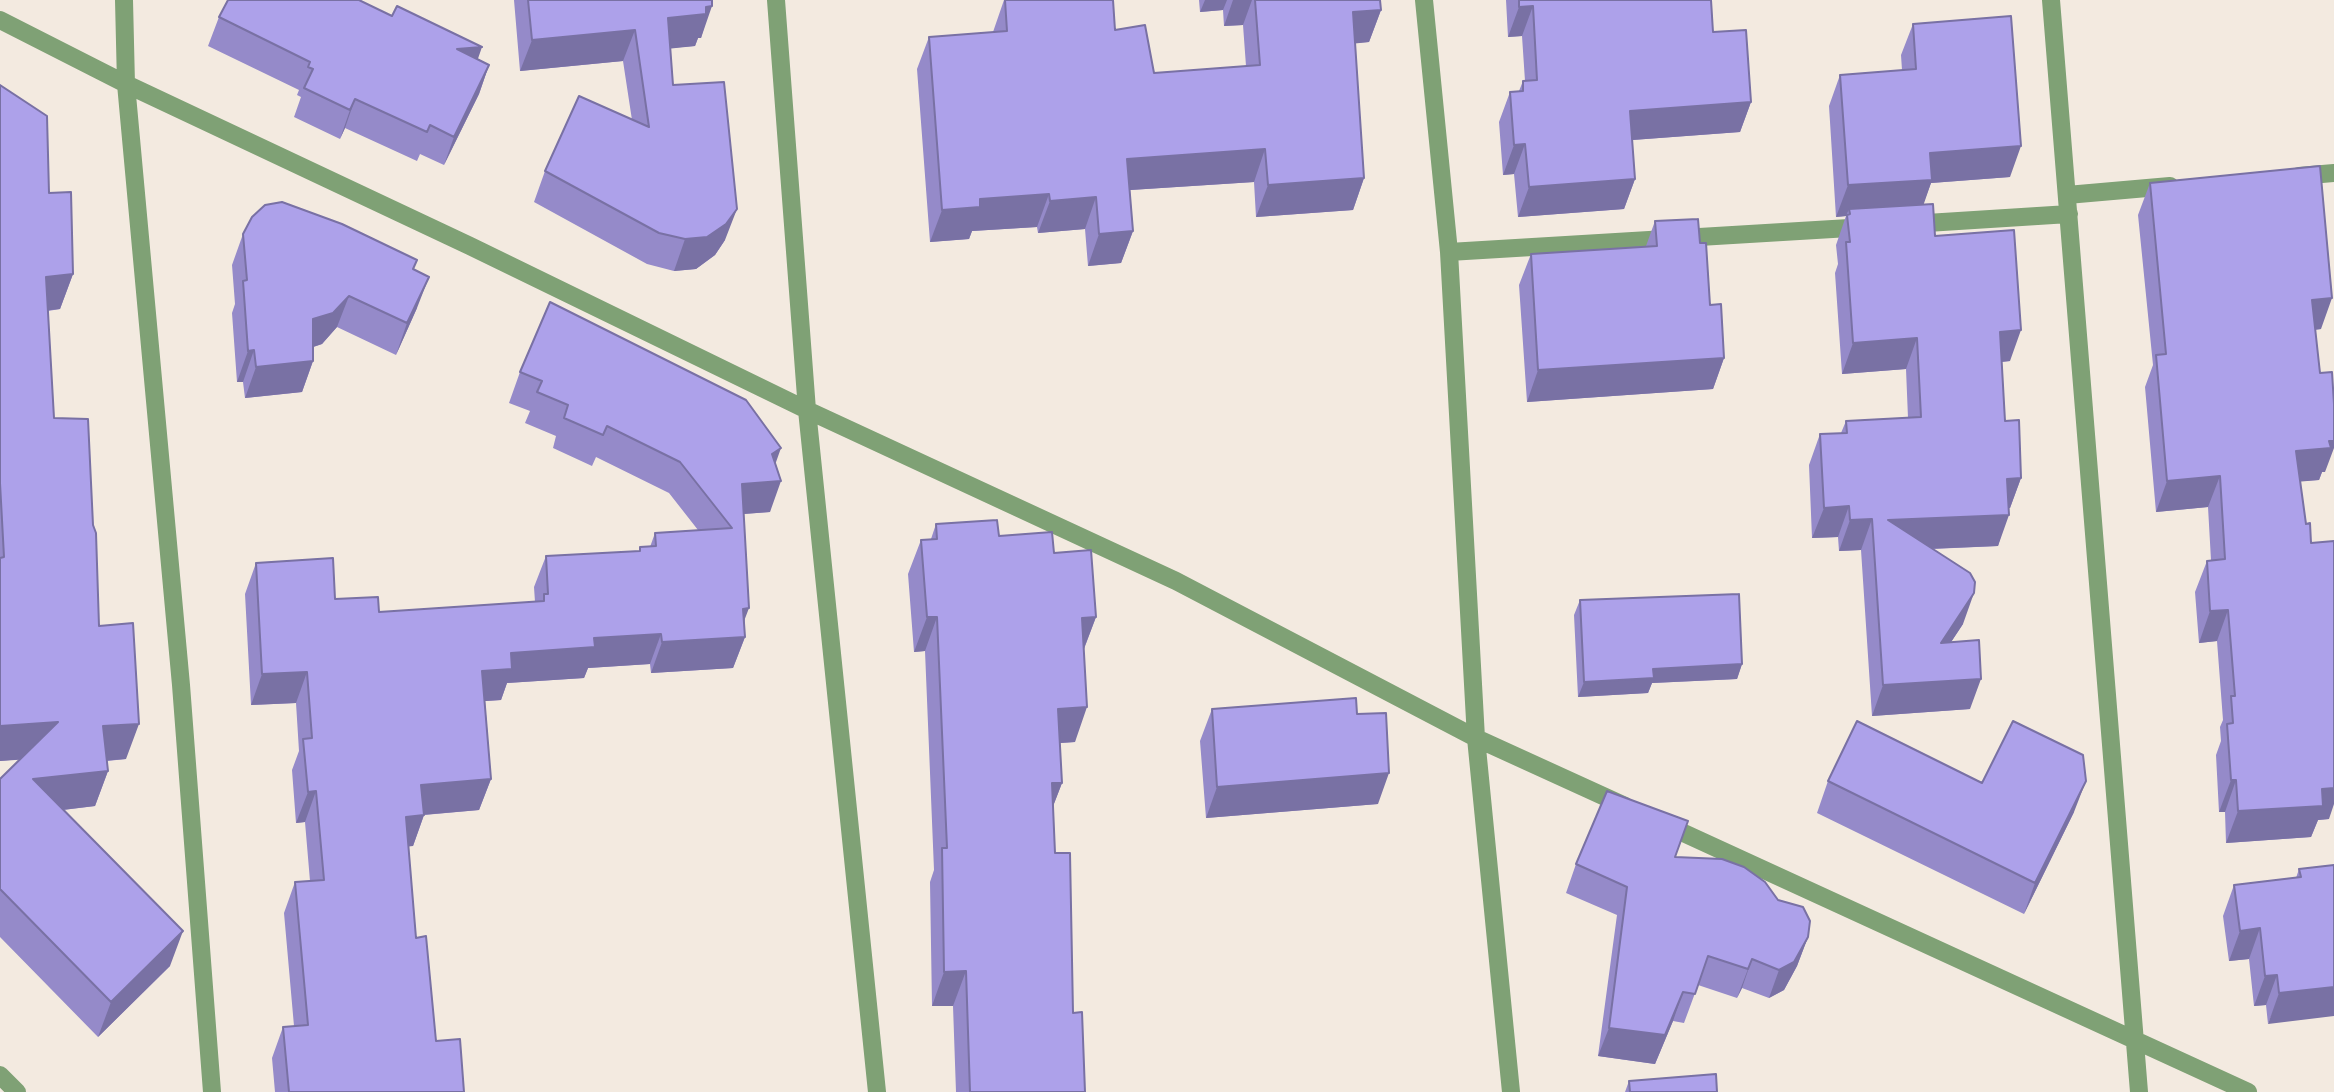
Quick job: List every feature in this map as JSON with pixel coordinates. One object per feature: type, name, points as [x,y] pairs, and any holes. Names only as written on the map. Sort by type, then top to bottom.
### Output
[{"type":"street","points":[[124,0],[125,84],[181,685],[212,1092]]},
{"type":"street","points":[[776,0],[807,410],[877,1092]]},
{"type":"street","points":[[1424,0],[1449,252],[1476,738],[1511,1092]]},
{"type":"street","points":[[2051,0],[2140,1092]]},
{"type":"street","points":[[0,20],[125,84],[482,252],[807,410],[1176,581],[1476,738],[2248,1092]]},
{"type":"street","points":[[2281,177],[2334,173]]},
{"type":"street","points":[[2067,195],[2187,185]]},
{"type":"street","points":[[1449,252],[2069,214]]},
{"type":"street","points":[[0,1075],[17,1092]]},
{"type":"building","points":[[228,0],[359,0],[392,16],[397,6],[482,47],[457,49],[489,65],[454,137],[430,125],[427,132],[355,99],[350,110],[304,88],[313,69],[308,67],[310,62],[219,17]]},
{"type":"building","points":[[528,0],[712,0],[712,6],[706,7],[706,14],[668,18],[673,85],[724,82],[737,209],[726,224],[707,237],[685,239],[659,233],[545,171],[579,96],[649,127],[635,30],[532,40]]},
{"type":"building","points":[[1005,0],[1113,0],[1115,30],[1145,25],[1154,73],[1260,65],[1255,0],[1380,0],[1381,10],[1353,12],[1364,178],[1268,185],[1265,149],[1127,159],[1133,231],[1099,234],[1096,197],[1050,201],[1049,194],[980,199],[980,207],[942,210],[929,37],[1007,31]]},
{"type":"building","points":[[1519,0],[1711,0],[1713,32],[1746,30],[1751,102],[1630,111],[1635,179],[1529,187],[1525,144],[1514,145],[1510,92],[1523,91],[1523,81],[1537,80],[1533,6],[1519,7]]},
{"type":"building","points":[[2011,16],[2021,146],[1930,153],[1932,180],[1848,185],[1840,75],[1916,69],[1913,24]]},
{"type":"building","points":[[0,85],[47,116],[49,193],[71,192],[73,274],[46,277],[54,418],[88,419],[99,626],[133,623],[139,724],[103,726],[108,771],[33,779],[183,931],[111,1002],[0,889],[0,779],[58,722],[0,726],[0,558],[4,557],[0,483]]},
{"type":"building","points":[[2320,166],[2332,298],[2312,300],[2320,373],[2332,372],[2334,441],[2329,441],[2331,448],[2296,451],[2306,524],[2310,523],[2311,543],[2334,541],[2334,788],[2322,789],[2323,806],[2238,811],[2236,780],[2231,780],[2227,724],[2233,723],[2231,696],[2235,696],[2228,610],[2210,611],[2207,561],[2225,559],[2220,476],[2167,481],[2156,355],[2166,354],[2150,183]]},
{"type":"building","points":[[282,202],[342,224],[417,260],[413,269],[429,277],[407,323],[349,296],[333,313],[313,319],[313,361],[256,367],[254,350],[248,351],[243,234],[252,217],[265,205]]},
{"type":"building","points":[[1933,204],[1935,236],[2014,230],[2021,330],[2000,332],[2005,421],[2019,420],[2021,478],[2007,479],[2009,515],[1888,520],[1970,573],[1975,582],[1974,593],[1941,643],[1979,640],[1981,679],[1883,685],[1872,519],[1850,520],[1849,506],[1824,508],[1820,434],[1847,433],[1846,421],[1921,417],[1917,338],[1853,343],[1846,242],[1850,242],[1847,215],[1850,214],[1849,209]]},
{"type":"building","points":[[1698,219],[1700,243],[1706,243],[1710,305],[1721,304],[1724,358],[1538,370],[1531,254],[1657,246],[1655,221]]},
{"type":"building","points":[[550,302],[746,400],[781,448],[772,454],[781,481],[742,484],[749,608],[743,609],[745,637],[662,642],[661,634],[594,638],[595,647],[511,653],[512,669],[482,671],[491,779],[421,785],[424,815],[406,817],[416,938],[426,936],[436,1041],[460,1039],[464,1092],[289,1092],[283,1027],[308,1025],[295,882],[324,880],[316,791],[308,792],[303,739],[312,738],[307,672],[262,674],[256,563],[333,558],[335,599],[378,597],[379,612],[544,601],[544,594],[548,594],[546,556],[640,551],[640,547],[656,546],[655,533],[732,528],[680,462],[607,426],[603,435],[564,418],[568,405],[537,392],[542,381],[520,372]]},
{"type":"building","points":[[997,520],[999,536],[1052,532],[1054,553],[1091,550],[1096,617],[1082,618],[1087,707],[1058,709],[1062,783],[1052,783],[1055,853],[1070,853],[1073,1013],[1082,1012],[1085,1092],[970,1092],[966,971],[944,972],[942,848],[947,848],[937,617],[927,617],[921,540],[937,539],[936,524]]},
{"type":"building","points":[[1739,594],[1742,664],[1653,669],[1654,678],[1584,682],[1580,600]]},
{"type":"building","points":[[1356,698],[1357,714],[1386,713],[1389,773],[1217,787],[1212,709]]},
{"type":"building","points":[[1857,721],[1982,783],[2013,721],[2083,755],[2086,781],[2035,883],[1828,781]]},
{"type":"building","points":[[1607,791],[1688,821],[1675,857],[1722,859],[1744,867],[1765,882],[1778,900],[1803,907],[1810,921],[1808,937],[1794,962],[1779,970],[1752,959],[1748,969],[1708,956],[1695,994],[1683,992],[1665,1035],[1609,1028],[1627,887],[1576,864]]},
{"type":"building","points":[[2334,865],[2334,987],[2279,993],[2277,975],[2265,976],[2260,928],[2240,931],[2234,885],[2301,877],[2299,869]]},
{"type":"building","points":[[1716,1074],[1717,1092],[1630,1092],[1629,1081]]}]
